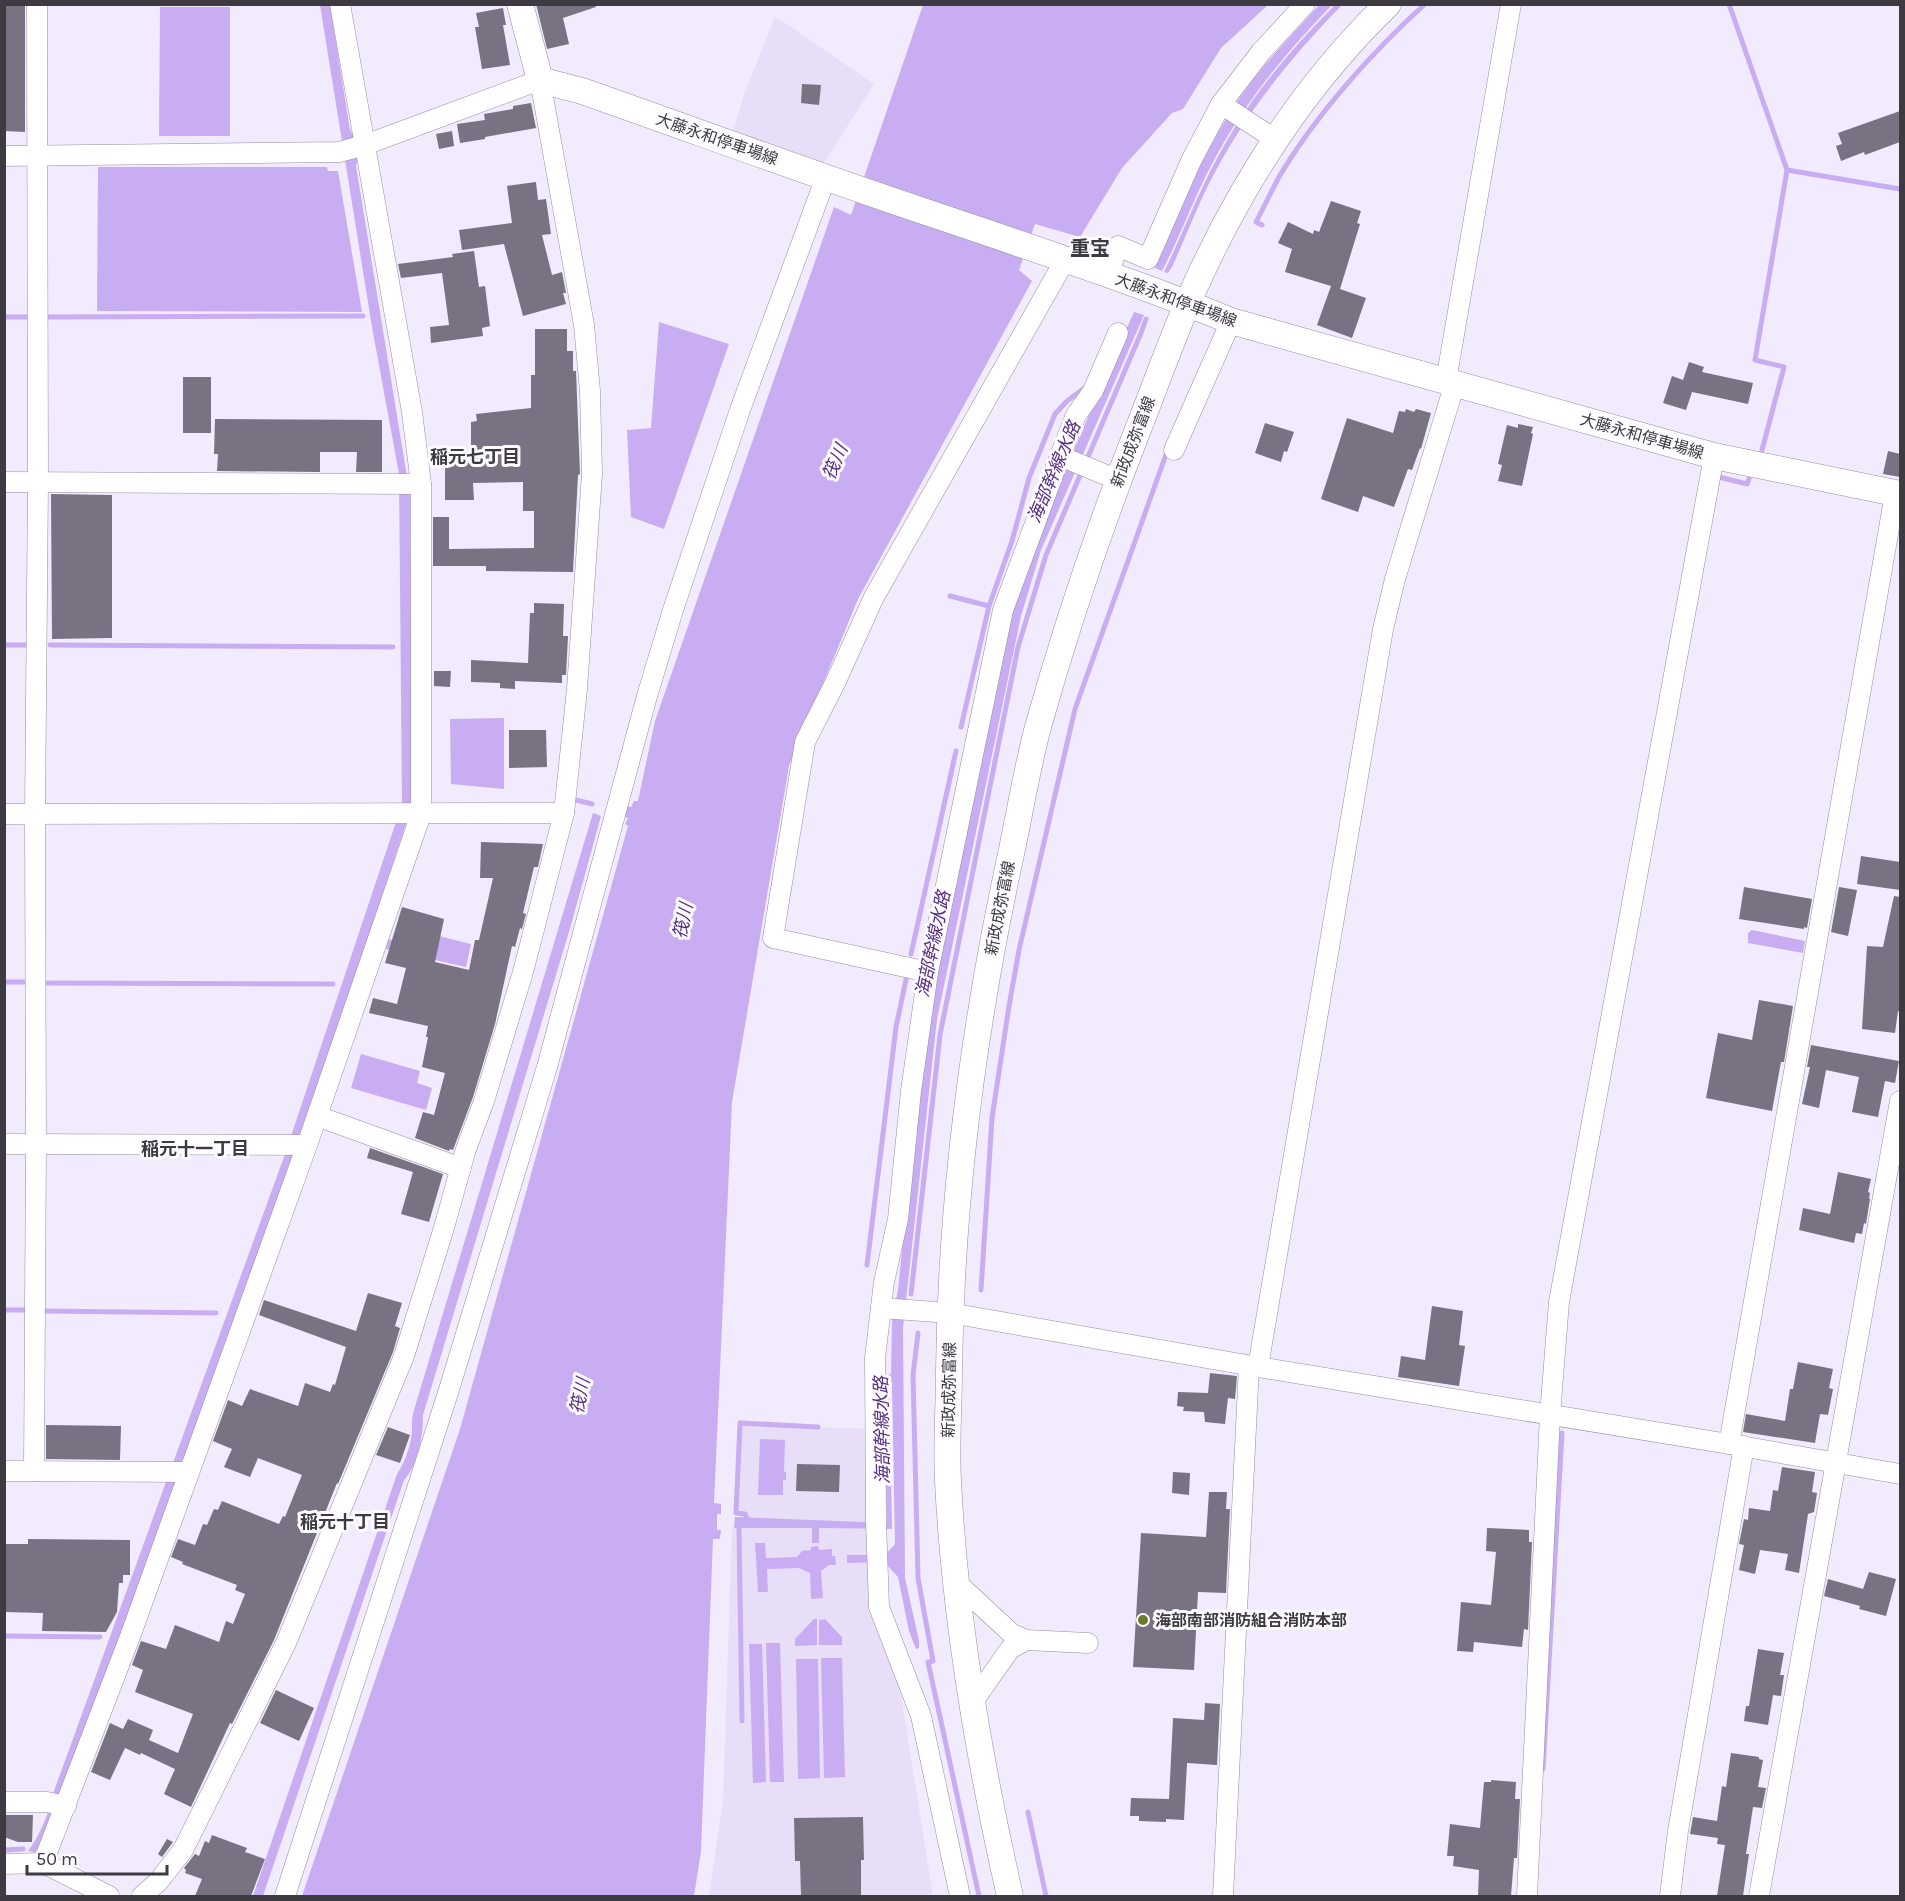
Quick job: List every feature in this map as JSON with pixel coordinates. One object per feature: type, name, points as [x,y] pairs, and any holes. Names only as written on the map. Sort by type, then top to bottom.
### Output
[{"type":"main road","points":[[520,4],[540,80]]},
{"type":"main road","name":"新政成弥富線","points":[[1010,1896],[988,1795],[962,1642],[948,1478],[950,1313],[956,1205],[974,1058],[993,935],[1037,730],[1089,561],[1118,480],[1188,303],[1218,238],[1244,191],[1268,135],[1388,4]]},
{"type":"main road","name":"大藤永和停車場線","points":[[540,80],[582,91],[1188,303],[1231,321],[1713,456],[1898,494]]},
{"type":"street","points":[[34,1471],[38,482],[37,4]]},
{"type":"street","points":[[43,1863],[58,1804],[299,1145],[317,1116],[410,814],[412,412],[362,145],[340,4]]},
{"type":"street","points":[[1108,275],[1118,246],[1148,259],[1191,161],[1261,52],[1305,4]]},
{"type":"street","points":[[1223,1896],[1253,1367],[1383,629],[1451,382],[1511,4]]},
{"type":"street","points":[[4,156],[339,152],[540,80],[584,325],[592,474],[577,689],[564,813],[523,972],[404,1356],[286,1643],[183,1850],[158,1882],[142,1896]]},
{"type":"street","points":[[1225,106],[1268,135]]},
{"type":"street","points":[[285,1896],[448,1393],[540,1090],[647,696],[673,610],[741,410],[826,177]]},
{"type":"street","points":[[928,972],[773,938],[805,742],[874,597],[1065,260]]},
{"type":"street","points":[[1174,450],[1231,321]]},
{"type":"street","points":[[960,1896],[921,1716],[879,1607],[875,1358],[892,1309],[884,1282],[898,1219],[911,1090],[928,972],[1003,610],[1063,458],[1076,415],[1093,391],[1118,333]]},
{"type":"street","points":[[1527,1896],[1550,1415],[1559,1302],[1713,456]]},
{"type":"street","points":[[1063,458],[1118,480]]},
{"type":"street","points":[[4,482],[411,484]]},
{"type":"street","points":[[1670,1896],[1737,1445],[1898,494]]},
{"type":"street","points":[[4,814],[564,813]]},
{"type":"street","points":[[1759,1896],[1900,1101]]},
{"type":"street","points":[[317,1116],[461,1168]]},
{"type":"street","points":[[4,1144],[299,1145]]},
{"type":"street","points":[[892,1309],[950,1313],[1253,1367],[1737,1445],[1900,1474]]},
{"type":"street","points":[[4,1471],[180,1472]]},
{"type":"street","points":[[956,1582],[1012,1634],[1026,1640],[1088,1643]]},
{"type":"street","points":[[972,1703],[1010,1649],[1026,1640]]},
{"type":"street","points":[[4,1802],[58,1804]]},
{"type":"street","points":[[4,1864],[43,1863],[110,1896]]},
{"type":"shaded area","points":[[775,16],[874,84],[824,163],[733,132],[744,95]]},
{"type":"shaded area","points":[[741,1424],[867,1429],[869,1524],[748,1519],[747,1512],[737,1511]]},
{"type":"shaded area","points":[[740,1527],[812,1528],[813,1543],[818,1528],[869,1529],[899,1683],[933,1896],[709,1896],[723,1800],[732,1529]]},
{"type":"water","points":[[320,5],[330,5],[350,130],[358,147],[356,166],[410,495],[412,806],[302,1135],[63,1795],[38,1853],[28,1851],[47,1815],[285,1154],[402,804],[399,474],[372,327]]},
{"type":"water","name":"筏川","points":[[923,5],[1268,5],[1221,48],[1183,109],[1172,113],[1122,168],[1080,237],[1035,224],[1019,270],[1032,281],[858,599],[789,766],[732,1102],[714,1503],[721,1504],[721,1514],[717,1514],[717,1530],[721,1530],[720,1539],[713,1539],[701,1851],[694,1896],[302,1896],[460,1429],[628,826],[625,824],[628,818],[623,817],[627,806],[631,807],[634,801],[638,801],[655,721],[834,207],[851,215]]},
{"type":"water","points":[[1319,5],[1332,5],[1282,60],[1238,119],[1206,175],[1162,271],[1155,268],[1194,180],[1228,116],[1259,72]]},
{"type":"water","points":[[1335,5],[1342,5],[1308,41],[1246,120],[1207,188],[1172,267],[1168,273],[1164,272],[1208,175],[1236,125],[1275,71]]},
{"type":"water","points":[[160,7],[230,7],[230,136],[159,136]]},
{"type":"water","points":[[98,167],[327,167],[328,171],[338,171],[362,312],[97,311]]},
{"type":"water","points":[[1134,312],[1144,315],[1041,550],[1021,616],[937,1019],[903,1328],[905,1578],[919,1641],[919,1648],[916,1649],[909,1631],[898,1577],[884,1562],[847,1563],[847,1555],[885,1555],[895,1544],[892,1382],[889,1382],[892,1529],[819,1528],[819,1543],[812,1543],[812,1528],[734,1528],[735,1517],[887,1523],[884,1376],[891,1374],[892,1320],[898,1290],[923,1043],[1011,614],[1065,470]]},
{"type":"water","points":[[659,322],[729,344],[664,529],[631,517],[627,430],[651,428]]},
{"type":"water","points":[[504,718],[504,789],[451,784],[450,719]]},
{"type":"water","points":[[593,813],[601,816],[571,925],[423,1415],[417,1458],[404,1480],[263,1896],[253,1896],[397,1474],[408,1452],[414,1410]]},
{"type":"water","points":[[1752,930],[1805,941],[1803,953],[1748,943],[1748,933]]},
{"type":"water","points":[[439,936],[471,944],[466,967],[386,949],[388,939],[436,949]]},
{"type":"water","points":[[361,1054],[420,1071],[417,1083],[432,1088],[426,1110],[351,1088]]},
{"type":"water","points":[[760,1439],[785,1440],[786,1480],[783,1480],[783,1495],[758,1495]]},
{"type":"water","points":[[755,1543],[765,1543],[766,1558],[797,1557],[802,1551],[818,1546],[819,1550],[832,1549],[836,1565],[829,1565],[821,1571],[823,1598],[811,1599],[810,1573],[799,1568],[767,1569],[768,1592],[758,1592]]},
{"type":"water","points":[[814,1619],[817,1619],[817,1645],[795,1646],[795,1639]]},
{"type":"water","points":[[825,1619],[842,1637],[842,1645],[819,1645],[819,1620]]},
{"type":"water","points":[[766,1643],[780,1643],[784,1782],[770,1782]]},
{"type":"water","points":[[749,1644],[762,1644],[766,1782],[753,1783]]},
{"type":"water","points":[[821,1658],[842,1658],[845,1777],[824,1778]]},
{"type":"water","points":[[796,1659],[818,1659],[820,1778],[798,1779]]},
{"type":"building","points":[[536,4],[595,4],[596,7],[563,18],[569,44],[547,49]]},
{"type":"building","points":[[4,6],[25,6],[25,132],[4,131]]},
{"type":"building","points":[[503,8],[506,25],[503,25],[510,65],[482,69],[475,27],[479,27],[476,13]]},
{"type":"building","points":[[802,84],[821,85],[819,105],[801,103]]},
{"type":"building","points":[[531,103],[536,128],[460,143],[457,124],[485,120],[484,114]]},
{"type":"building","points":[[1900,111],[1900,142],[1841,161],[1836,146],[1842,144],[1838,133]]},
{"type":"building","points":[[452,131],[454,146],[439,149],[436,134]]},
{"type":"building","points":[[536,182],[538,200],[546,199],[551,234],[542,235],[552,275],[562,272],[566,304],[523,316],[504,244],[462,250],[459,230],[512,223],[507,186]]},
{"type":"building","points":[[1331,201],[1361,211],[1357,223],[1360,224],[1340,289],[1366,298],[1352,338],[1317,325],[1331,286],[1285,272],[1292,249],[1278,243],[1288,222],[1313,234],[1314,230],[1319,232]]},
{"type":"building","points":[[474,251],[479,287],[485,286],[490,326],[482,328],[483,336],[431,343],[430,327],[449,325],[442,273],[401,278],[398,264],[453,257],[452,254]]},
{"type":"building","points":[[535,329],[567,329],[567,351],[573,351],[573,371],[576,371],[580,474],[578,475],[573,572],[486,571],[486,566],[433,566],[433,517],[449,517],[449,549],[534,548],[534,511],[523,511],[523,482],[473,483],[474,500],[445,500],[445,463],[471,463],[471,422],[477,421],[476,414],[531,408],[531,375],[535,375]]},
{"type":"building","points":[[1689,362],[1704,367],[1702,372],[1753,383],[1748,404],[1692,392],[1686,410],[1663,403],[1672,376],[1683,380]]},
{"type":"building","points":[[183,377],[211,377],[211,433],[183,433]]},
{"type":"building","points":[[1406,409],[1431,413],[1421,449],[1412,470],[1408,469],[1394,507],[1363,496],[1358,512],[1321,499],[1347,418],[1393,433],[1399,411],[1405,412]]},
{"type":"building","points":[[215,419],[382,420],[382,472],[356,472],[357,452],[320,452],[320,472],[217,471],[218,454],[214,454]]},
{"type":"building","points":[[1265,423],[1294,432],[1281,462],[1255,453]]},
{"type":"building","points":[[1518,424],[1533,427],[1522,486],[1498,481],[1502,465],[1498,464],[1507,425],[1518,428]]},
{"type":"building","points":[[1888,451],[1900,454],[1900,477],[1883,474]]},
{"type":"building","points":[[51,494],[112,495],[112,638],[52,639]]},
{"type":"building","points":[[534,603],[564,604],[563,636],[568,636],[566,675],[562,675],[562,683],[515,681],[515,689],[500,688],[500,683],[471,682],[471,660],[528,663],[530,613],[534,613]]},
{"type":"building","points":[[434,671],[451,671],[450,687],[434,686]]},
{"type":"building","points":[[509,730],[546,730],[547,767],[509,768]]},
{"type":"building","points":[[481,842],[543,844],[538,867],[534,867],[523,913],[526,914],[522,929],[520,928],[515,947],[512,946],[495,1024],[473,1097],[453,1150],[449,1151],[415,1138],[423,1112],[434,1115],[445,1073],[422,1067],[428,1026],[369,1013],[373,998],[397,1004],[406,968],[385,963],[402,907],[444,919],[435,962],[469,970],[475,940],[479,940],[493,878],[480,878]]},
{"type":"building","points":[[1861,856],[1900,862],[1900,890],[1857,884]]},
{"type":"building","points":[[1744,887],[1812,899],[1807,928],[1739,919]]},
{"type":"building","points":[[1839,887],[1857,890],[1848,936],[1831,932]]},
{"type":"building","points":[[1894,896],[1900,897],[1900,1012],[1898,1011],[1895,1033],[1862,1029],[1867,946],[1883,947]]},
{"type":"building","points":[[1759,1000],[1793,1006],[1784,1062],[1781,1062],[1772,1111],[1706,1098],[1718,1033],[1752,1040]]},
{"type":"building","points":[[1811,1045],[1899,1061],[1895,1083],[1885,1081],[1878,1117],[1852,1112],[1859,1077],[1826,1070],[1819,1108],[1802,1104],[1810,1067],[1807,1067]]},
{"type":"building","points":[[370,1148],[443,1174],[429,1222],[401,1214],[413,1172],[367,1158]]},
{"type":"building","points":[[1838,1172],[1871,1179],[1866,1224],[1864,1223],[1862,1234],[1856,1233],[1854,1243],[1799,1230],[1803,1208],[1830,1214]]},
{"type":"building","points":[[368,1293],[402,1303],[395,1326],[400,1328],[393,1352],[274,1640],[232,1724],[230,1723],[191,1807],[164,1794],[175,1769],[141,1753],[140,1755],[125,1748],[110,1780],[91,1772],[110,1723],[123,1729],[128,1719],[153,1730],[149,1740],[178,1753],[193,1714],[135,1692],[143,1670],[132,1665],[141,1641],[166,1649],[175,1625],[219,1642],[226,1621],[233,1624],[245,1594],[235,1590],[237,1585],[182,1564],[183,1562],[171,1557],[178,1539],[195,1545],[203,1524],[207,1525],[214,1509],[218,1510],[222,1501],[279,1524],[283,1516],[285,1517],[302,1475],[258,1458],[250,1477],[224,1467],[232,1449],[213,1441],[228,1400],[242,1406],[250,1389],[298,1406],[305,1383],[330,1392],[333,1384],[335,1385],[346,1347],[259,1315],[264,1300],[356,1331]]},
{"type":"building","points":[[1432,1306],[1463,1311],[1459,1345],[1465,1346],[1459,1386],[1398,1377],[1401,1356],[1425,1360]]},
{"type":"building","points":[[1798,1362],[1833,1369],[1829,1388],[1833,1389],[1828,1415],[1820,1414],[1815,1443],[1743,1432],[1746,1414],[1785,1421],[1790,1389],[1793,1389]]},
{"type":"building","points":[[1210,1373],[1237,1376],[1235,1399],[1228,1398],[1225,1424],[1205,1422],[1204,1412],[1183,1411],[1184,1407],[1177,1406],[1178,1392],[1208,1393]]},
{"type":"building","points":[[46,1425],[121,1426],[120,1460],[46,1459]]},
{"type":"building","points":[[388,1427],[410,1435],[400,1463],[376,1455]]},
{"type":"building","points":[[797,1464],[840,1465],[839,1492],[796,1491]]},
{"type":"building","points":[[1782,1467],[1815,1472],[1812,1492],[1817,1493],[1814,1512],[1808,1514],[1799,1573],[1785,1570],[1788,1554],[1760,1550],[1755,1574],[1739,1570],[1744,1545],[1739,1544],[1744,1519],[1748,1520],[1749,1508],[1770,1511],[1773,1490],[1778,1491]]},
{"type":"building","points":[[1173,1472],[1190,1473],[1189,1495],[1172,1493]]},
{"type":"building","points":[[1209,1492],[1227,1492],[1226,1509],[1230,1509],[1226,1593],[1198,1592],[1194,1670],[1133,1667],[1141,1533],[1206,1537]]},
{"type":"building","points":[[1487,1528],[1529,1530],[1529,1542],[1532,1542],[1528,1630],[1524,1629],[1522,1647],[1474,1642],[1473,1652],[1457,1651],[1461,1602],[1491,1605],[1496,1552],[1486,1551]]},
{"type":"building","points":[[28,1539],[130,1540],[130,1575],[123,1575],[123,1583],[119,1583],[117,1612],[106,1632],[42,1631],[43,1613],[4,1612],[4,1544],[28,1544]]},
{"type":"building","points":[[1869,1572],[1896,1579],[1886,1616],[1824,1596],[1828,1579],[1863,1589]]},
{"type":"building","points":[[1758,1649],[1784,1653],[1780,1675],[1784,1675],[1781,1696],[1773,1695],[1768,1725],[1744,1721],[1746,1706],[1749,1706]]},
{"type":"building","points":[[276,1690],[314,1708],[299,1741],[260,1723]]},
{"type":"building","points":[[1205,1703],[1220,1704],[1217,1765],[1187,1763],[1184,1820],[1139,1821],[1139,1816],[1130,1816],[1131,1798],[1169,1799],[1173,1718],[1204,1720]]},
{"type":"building","points":[[1731,1753],[1759,1757],[1763,1760],[1758,1787],[1766,1788],[1762,1808],[1753,1807],[1743,1896],[1717,1896],[1725,1845],[1717,1844],[1718,1838],[1690,1834],[1693,1817],[1717,1821],[1722,1786],[1726,1787]]},
{"type":"building","points":[[1491,1780],[1516,1782],[1515,1799],[1520,1799],[1517,1858],[1514,1858],[1511,1896],[1478,1896],[1479,1870],[1453,1866],[1454,1856],[1447,1856],[1450,1824],[1480,1828],[1484,1782],[1491,1782]]},
{"type":"building","points":[[4,1815],[33,1815],[32,1842],[18,1842],[4,1837]]},
{"type":"building","points":[[863,1817],[864,1860],[861,1860],[861,1896],[801,1896],[800,1861],[795,1861],[794,1818]]},
{"type":"building","points":[[212,1835],[247,1848],[245,1852],[265,1859],[251,1896],[195,1896],[202,1879],[185,1873],[184,1868],[195,1854],[199,1856],[205,1841],[209,1843]]},
{"type":"building","points":[[167,1839],[173,1842],[162,1857],[158,1854]]},
{"type":"waterway","points":[[1262,225],[1256,222],[1293,154],[1327,108],[1365,64],[1425,4]]},
{"type":"waterway","points":[[1729,4],[1787,170],[1755,360],[1784,367],[1762,450]]},
{"type":"waterway","points":[[1787,170],[1900,189]]},
{"type":"waterway","points":[[45,317],[363,316]]},
{"type":"waterway","points":[[4,317],[28,317]]},
{"type":"waterway","points":[[911,1294],[940,1035],[1018,647],[1046,555],[1146,319]]},
{"type":"waterway","name":"海部幹線水路","points":[[961,727],[989,606],[1012,541],[1029,478],[1055,414],[1067,401],[1086,387]]},
{"type":"waterway","points":[[981,1290],[992,1118],[1019,950],[1075,709],[1168,449]]},
{"type":"waterway","points":[[1715,476],[1747,484],[1749,479]]},
{"type":"waterway","points":[[950,596],[989,606]]},
{"type":"waterway","points":[[4,645],[26,645]]},
{"type":"waterway","points":[[50,645],[393,647]]},
{"type":"waterway","name":"海部幹線水路","points":[[911,954],[956,751]]},
{"type":"waterway","points":[[576,800],[592,804]]},
{"type":"waterway","name":"海部幹線水路","points":[[867,1265],[896,1027],[907,975]]},
{"type":"waterway","points":[[4,982],[26,982]]},
{"type":"waterway","points":[[45,983],[333,984]]},
{"type":"waterway","points":[[4,1310],[28,1310]]},
{"type":"waterway","points":[[43,1311],[216,1313]]},
{"type":"waterway","points":[[918,1333],[913,1375],[918,1578],[933,1661],[928,1662],[979,1896]]},
{"type":"waterway","points":[[748,1522],[745,1514],[736,1513],[740,1423],[818,1427]]},
{"type":"waterway","points":[[1543,1769],[1562,1433]]},
{"type":"waterway","points":[[737,1522],[739,1528],[742,1721]]},
{"type":"waterway","points":[[4,1636],[100,1637]]},
{"type":"waterway","points":[[1028,1812],[1046,1896]]},
{"type":"waterway","points":[[4,1850],[23,1849]]},
{"type":"place","name":"海部南部消防組合消防本部","points":[[1143,1620]]},
{"type":"district","name":"重宝","points":[[1090,248]]},
{"type":"district","name":"稲元七丁目","points":[[475,457]]},
{"type":"district","name":"稲元十一丁目","points":[[195,1149]]},
{"type":"district","name":"稲元十丁目","points":[[345,1522]]}]
